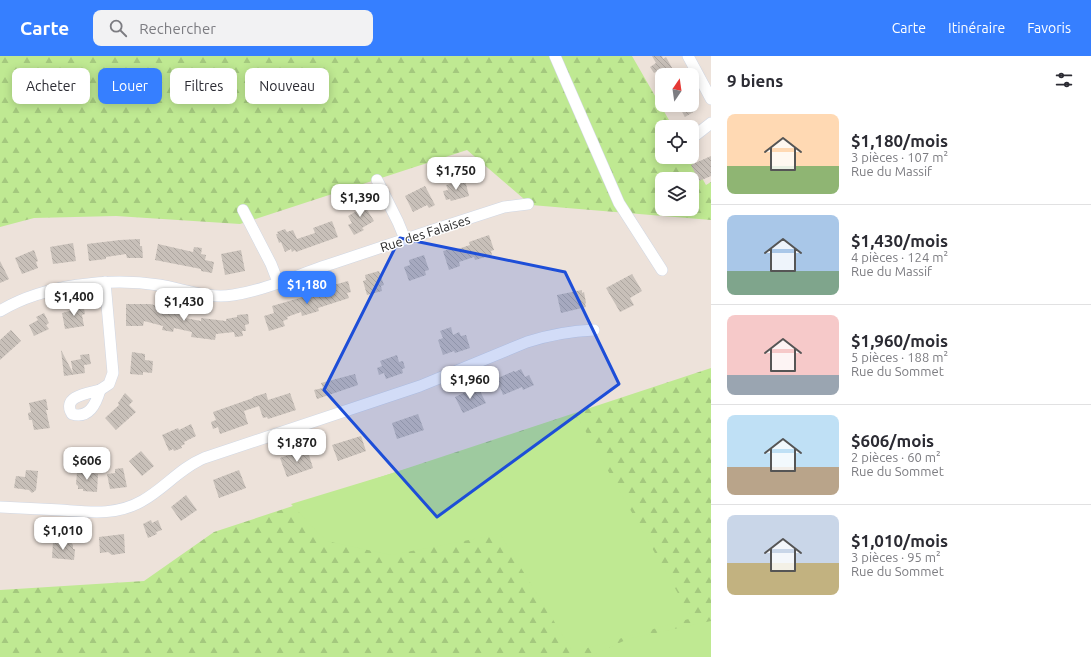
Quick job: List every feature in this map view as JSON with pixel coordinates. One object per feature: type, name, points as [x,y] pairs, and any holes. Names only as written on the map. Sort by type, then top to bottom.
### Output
[{"type":"street","points":[[555,56],[619,203],[662,270]]},
{"type":"street","points":[[688,56],[711,99]]},
{"type":"street","points":[[699,132],[711,123]]},
{"type":"street","points":[[377,180],[405,239]]},
{"type":"street","name":"Rue des Falaises","points":[[0,311],[27,299],[64,287],[105,282],[140,282],[215,296],[247,292],[504,207],[528,204]]},
{"type":"street","points":[[243,210],[271,264],[278,282]]},
{"type":"street","points":[[100,390],[110,382],[113,374],[105,282]]},
{"type":"street","points":[[0,507],[102,512],[123,509],[142,501],[184,469],[204,458],[426,384],[538,339],[572,331],[594,330]]},
{"type":"highlighted area","points":[[400,238],[565,272],[619,384],[437,517],[324,390]]},
{"type":"green space","points":[[0,56],[632,56],[655,96],[655,112],[664,112],[669,120],[655,120],[655,164],[694,164],[699,172],[655,172],[655,215],[531,205],[467,150],[240,224],[116,216],[34,218],[0,227]]},
{"type":"green space","points":[[699,173],[706,185],[711,182],[711,220],[663,216],[699,216]]},
{"type":"green space","points":[[711,368],[711,657],[0,657],[0,590],[144,581],[214,532]]},
{"type":"green space","points":[[578,418],[692,618],[573,652],[500,534],[391,555],[326,541],[291,504],[452,455],[558,419]]},
{"type":"green space","points":[[711,621],[711,657],[588,657],[628,639]]},
{"type":"building","points":[[652,56],[662,56],[663,59],[666,57],[672,68],[655,68],[654,73],[650,67],[656,63]]},
{"type":"building","points":[[682,112],[693,112],[685,117]]},
{"type":"building","points":[[711,156],[711,176],[699,181],[699,172],[694,172],[691,165],[699,164],[699,161]]},
{"type":"building","points":[[465,180],[469,196],[451,201],[450,199],[446,200],[443,191],[448,190],[446,185]]},
{"type":"building","points":[[425,186],[435,205],[429,208],[427,205],[413,212],[405,196]]},
{"type":"building","points":[[361,200],[374,221],[362,228],[364,230],[354,235],[348,225],[352,223],[348,216],[357,211],[353,205]]},
{"type":"building","points":[[332,221],[338,237],[296,252],[295,250],[292,252],[291,249],[285,252],[281,242],[279,243],[276,234],[278,234],[277,232],[285,229],[287,232],[293,230],[297,239],[315,233],[313,228]]},
{"type":"building","points":[[489,235],[494,250],[491,251],[492,255],[475,260],[474,257],[459,262],[460,266],[449,270],[443,251],[454,248],[455,250],[470,245],[469,242]]},
{"type":"building","points":[[140,239],[143,258],[127,258],[126,254],[89,261],[87,244]]},
{"type":"building","points":[[73,243],[76,261],[53,264],[50,247]]},
{"type":"building","points":[[158,244],[193,252],[194,247],[202,248],[201,254],[206,255],[205,260],[214,262],[212,273],[201,271],[201,269],[155,260]]},
{"type":"building","points":[[34,250],[38,261],[36,262],[38,268],[22,274],[15,258]]},
{"type":"building","points":[[241,250],[245,271],[225,275],[221,254]]},
{"type":"building","points":[[424,255],[429,270],[425,271],[426,275],[409,281],[404,267],[410,265],[409,260]]},
{"type":"building","points":[[0,261],[9,279],[0,283]]},
{"type":"building","points":[[379,271],[384,285],[381,286],[382,291],[367,295],[363,281],[366,280],[365,275]]},
{"type":"building","points":[[632,274],[642,291],[630,298],[634,305],[620,312],[606,288]]},
{"type":"building","points":[[348,281],[351,292],[347,293],[349,298],[318,308],[319,311],[302,316],[301,312],[287,317],[288,319],[283,321],[285,326],[269,331],[264,316],[274,313],[272,306],[331,289],[330,286]]},
{"type":"building","points":[[582,290],[582,293],[584,292],[586,307],[561,313],[557,295]]},
{"type":"building","points":[[83,303],[85,314],[82,315],[84,326],[65,329],[62,313],[74,310],[73,305]]},
{"type":"building","points":[[126,304],[150,304],[182,312],[180,317],[201,321],[201,318],[226,321],[226,319],[237,317],[237,315],[248,314],[249,324],[245,325],[246,331],[242,331],[243,336],[235,337],[234,332],[216,334],[215,340],[191,337],[192,332],[174,328],[173,332],[162,330],[163,326],[144,321],[143,326],[126,326]]},
{"type":"building","points":[[44,313],[49,323],[46,325],[49,329],[34,336],[29,325],[38,320],[36,317]]},
{"type":"building","points":[[451,327],[453,335],[459,332],[461,336],[466,335],[470,348],[443,355],[438,340],[443,338],[440,331]]},
{"type":"building","points":[[11,330],[21,341],[0,360],[0,340]]},
{"type":"building","points":[[61,350],[73,373],[71,361],[81,359],[80,355],[89,354],[91,364],[84,365],[85,373],[64,376]]},
{"type":"building","points":[[132,352],[145,354],[145,360],[153,361],[152,373],[143,372],[143,375],[130,374]]},
{"type":"building","points":[[397,355],[399,362],[403,361],[405,368],[402,369],[403,373],[386,379],[384,373],[379,375],[377,368],[382,366],[380,361]]},
{"type":"building","points":[[521,369],[525,377],[529,375],[534,385],[523,390],[522,387],[503,395],[500,387],[498,388],[494,380]]},
{"type":"building","points":[[355,374],[358,385],[317,399],[314,390],[323,388],[321,383]]},
{"type":"building","points":[[473,389],[474,391],[479,389],[486,403],[463,413],[455,397]]},
{"type":"building","points":[[125,393],[133,401],[129,405],[136,412],[116,430],[105,418],[119,405],[118,403]]},
{"type":"building","points":[[266,393],[268,400],[290,393],[296,410],[268,419],[267,417],[263,418],[259,406],[244,411],[248,424],[220,434],[218,427],[213,429],[211,422],[216,420],[213,412]]},
{"type":"building","points":[[46,399],[48,410],[46,410],[50,428],[34,430],[32,420],[29,420],[28,413],[31,412],[29,403]]},
{"type":"building","points":[[418,414],[424,430],[397,439],[392,423]]},
{"type":"building","points":[[191,424],[196,436],[184,442],[185,444],[181,446],[182,448],[169,451],[162,435],[178,428],[179,430]]},
{"type":"building","points":[[361,436],[366,451],[338,461],[332,445]]},
{"type":"building","points":[[307,449],[313,468],[287,477],[280,458]]},
{"type":"building","points":[[141,451],[154,466],[142,476],[129,461]]},
{"type":"building","points":[[123,468],[127,487],[110,489],[107,474],[115,473],[115,469]]},
{"type":"building","points":[[26,470],[38,471],[36,490],[32,493],[29,490],[14,488],[16,476],[25,477]]},
{"type":"building","points":[[239,470],[246,488],[219,498],[213,480]]},
{"type":"building","points":[[86,471],[98,474],[97,492],[78,489],[76,484],[77,472],[84,473]]},
{"type":"building","points":[[186,495],[197,510],[181,521],[171,507]]},
{"type":"building","points":[[151,520],[152,523],[158,520],[162,530],[156,532],[157,534],[148,538],[143,524]]},
{"type":"building","points":[[124,534],[125,553],[112,555],[108,552],[100,553],[99,537]]},
{"type":"building","points":[[66,541],[70,541],[73,545],[73,549],[75,549],[74,560],[52,558],[53,542],[64,543]]}]
